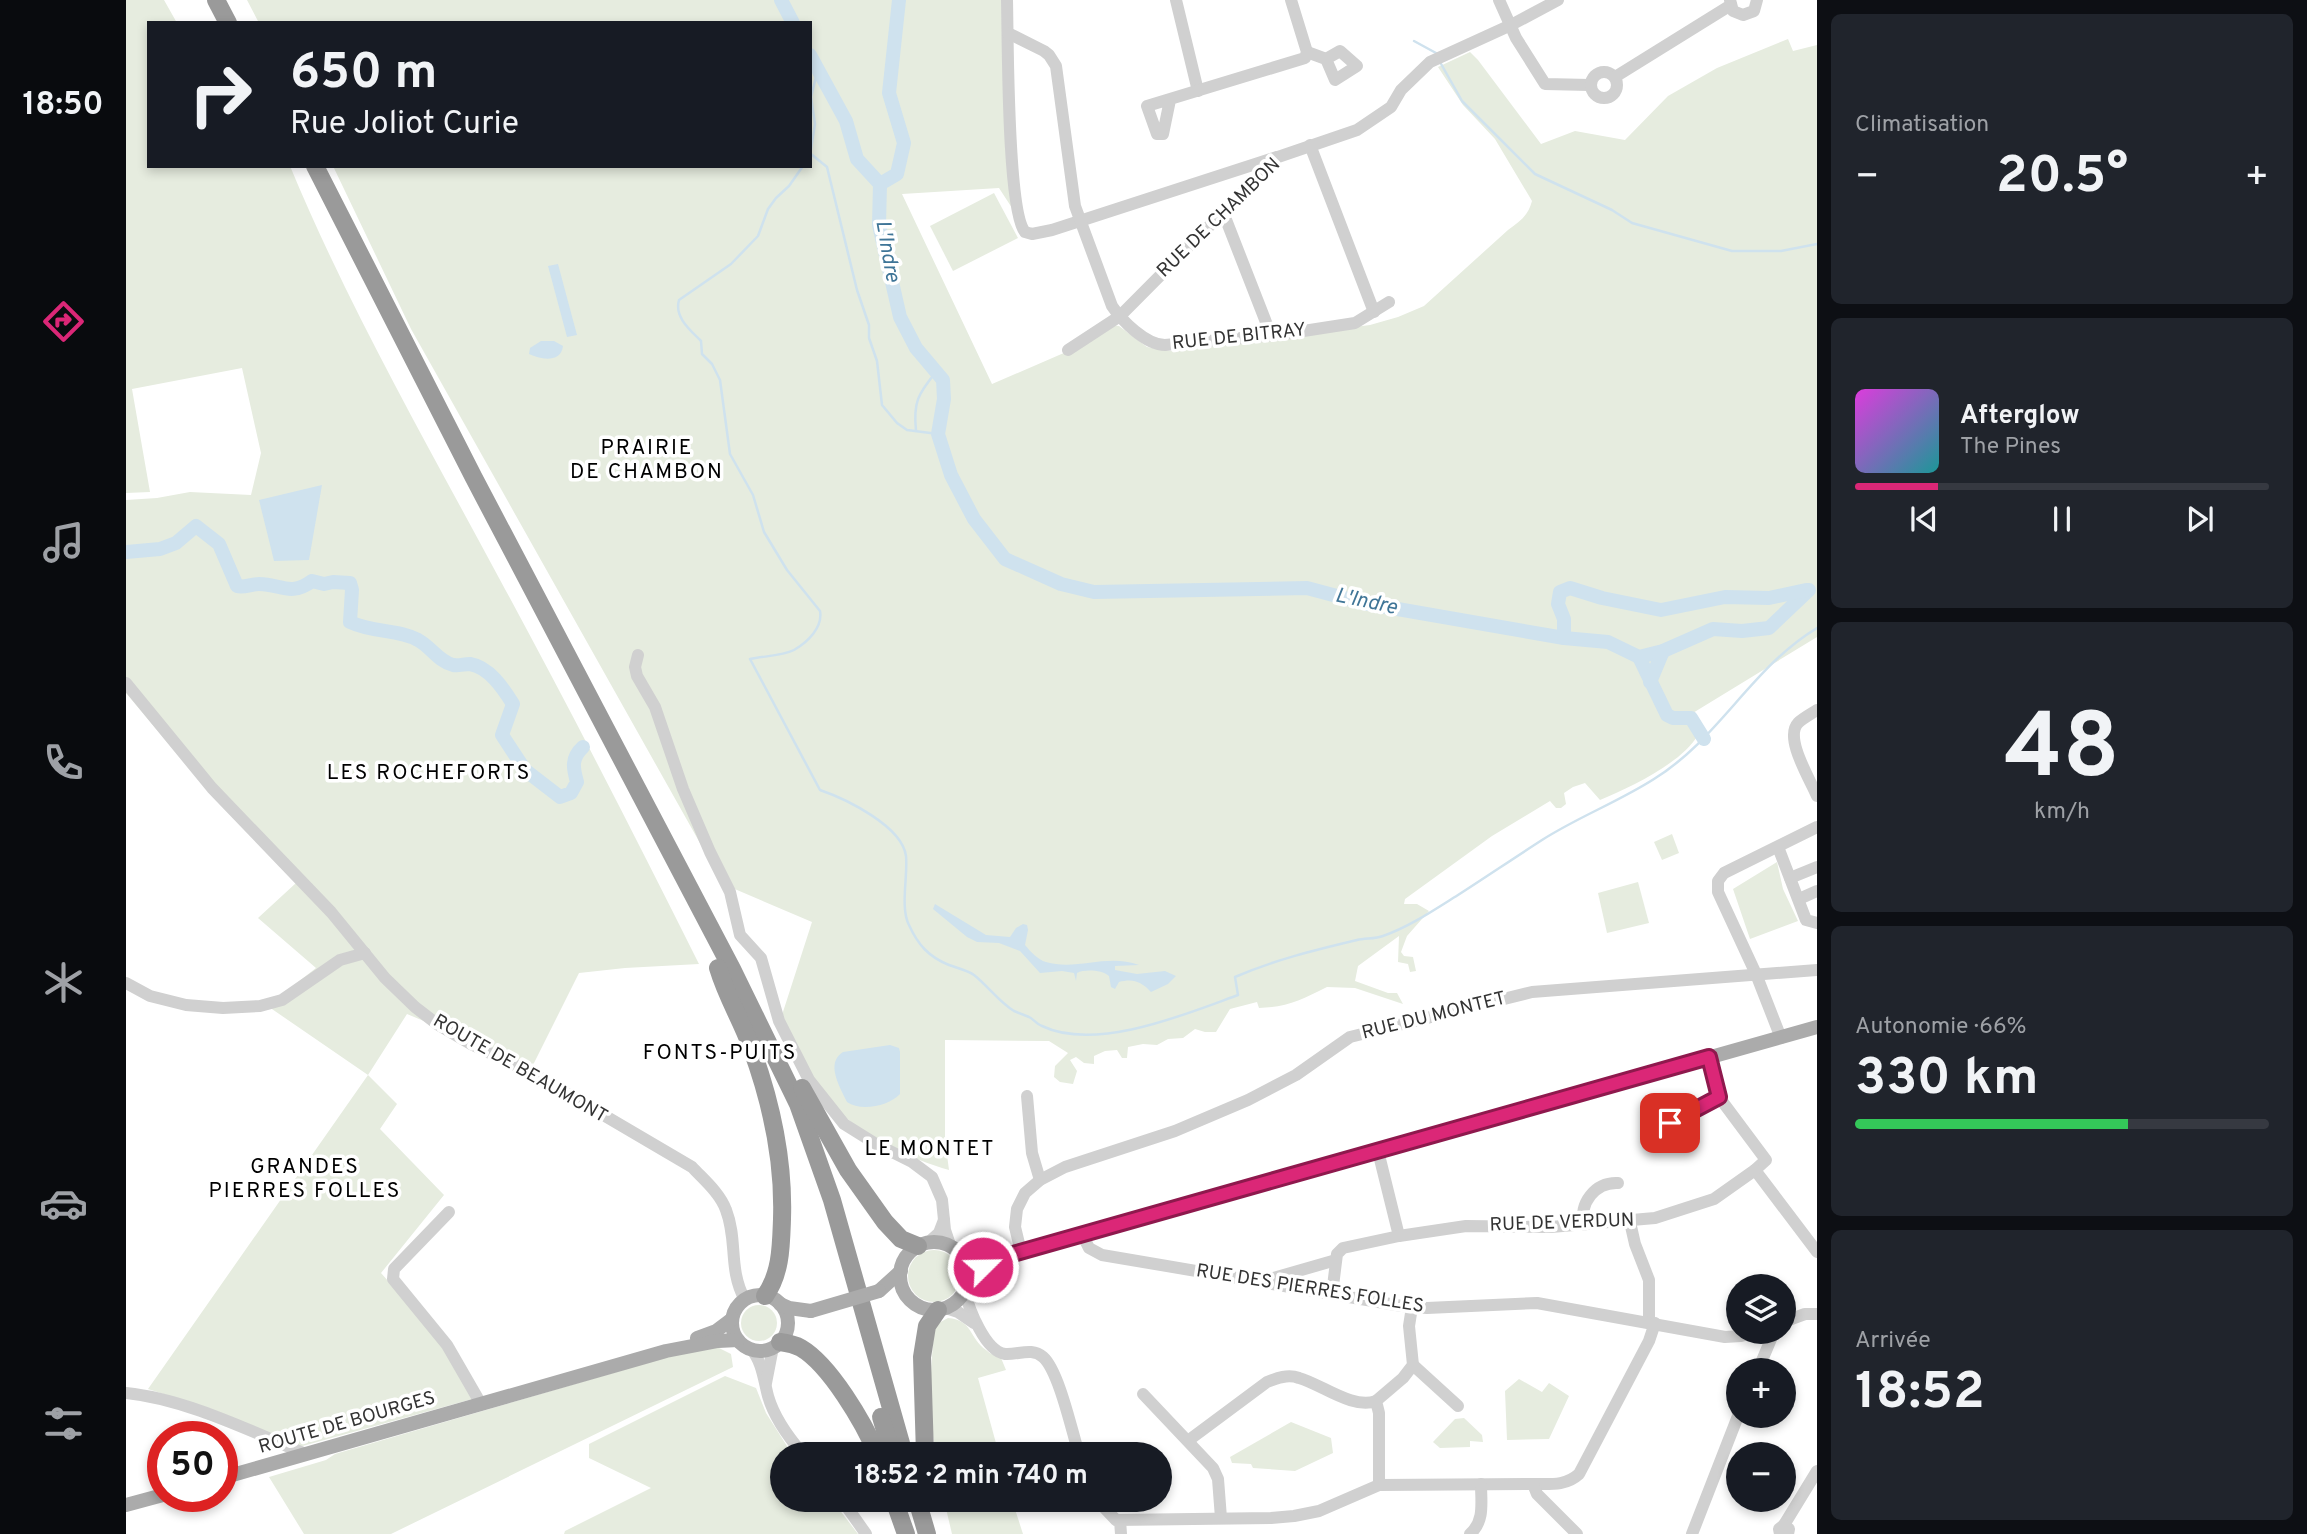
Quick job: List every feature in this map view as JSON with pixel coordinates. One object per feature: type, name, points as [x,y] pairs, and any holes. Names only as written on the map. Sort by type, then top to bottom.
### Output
[{"type":"highway","points":[[216,0],[227,21]]},
{"type":"highway","points":[[229,0],[240,21]]},
{"type":"highway","points":[[303,168],[764,1055],[809,1166],[889,1442]]},
{"type":"highway","points":[[316,168],[474,478],[744,994],[798,1104],[834,1208],[901,1442]]},
{"type":"highway","points":[[718,968],[726,994],[754,1056],[773,1117],[779,1147],[783,1197],[782,1247],[772,1300]]},
{"type":"highway","points":[[744,994],[774,1036],[848,1170],[885,1222],[901,1239],[923,1244]]},
{"type":"highway","points":[[925,1442],[922,1357],[927,1326],[942,1309]]},
{"type":"highway","points":[[780,1340],[801,1348],[814,1358],[858,1415],[871,1442]]},
{"type":"highway","points":[[898,1512],[906,1534]]},
{"type":"highway","points":[[908,1512],[914,1534]]},
{"type":"highway","points":[[921,1512],[927,1534]]},
{"type":"highway","points":[[932,1512],[937,1534]]},
{"type":"main road","points":[[999,1258],[923,1244],[906,1256],[900,1280],[907,1296],[916,1304],[926,1309],[942,1309],[957,1302],[980,1269],[999,1258],[1817,1027]]},
{"type":"main road","points":[[955,1250],[967,1267],[966,1287]]},
{"type":"main road","points":[[811,1311],[780,1340],[761,1351],[751,1349],[738,1340],[732,1326],[734,1311],[745,1300],[772,1300],[789,1308],[811,1311],[879,1291],[901,1271]]},
{"type":"main road","points":[[879,1291],[907,1296]]},
{"type":"main road","points":[[772,1300],[785,1312],[780,1340]]},
{"type":"main road","points":[[666,1351],[716,1331],[732,1319]]},
{"type":"main road","points":[[666,1351],[738,1340]]},
{"type":"main road","name":"ROUTE DE BOURGES","points":[[238,1473],[666,1351]]},
{"type":"main road","points":[[126,1505],[147,1499]]},
{"type":"street","points":[[1007,0],[1011,151],[1018,221],[1025,232],[1032,234],[1080,221],[1278,157]]},
{"type":"street","points":[[1176,0],[1198,91]]},
{"type":"street","points":[[1170,100],[1305,58],[1307,52],[1292,0]]},
{"type":"street","points":[[1499,0],[1516,38],[1545,84],[1590,85]]},
{"type":"street","name":"RUE DE CHAMBON","points":[[1068,350],[1120,316],[1278,157],[1350,133],[1368,123],[1391,107],[1401,90],[1417,72],[1439,58],[1558,0]]},
{"type":"street","points":[[1615,77],[1730,3],[1733,10],[1743,15],[1754,11],[1757,0]]},
{"type":"street","name":"RUE DE BITRAY","points":[[1008,33],[1049,55],[1056,66],[1075,206],[1080,221],[1106,293],[1120,316],[1151,343],[1159,345],[1271,335],[1355,323],[1389,302]]},
{"type":"street","points":[[1307,52],[1326,59]]},
{"type":"street","points":[[1609,72],[1615,77],[1617,89],[1614,95],[1599,98],[1592,92],[1590,85],[1595,75],[1609,72]]},
{"type":"street","points":[[1310,145],[1374,312]]},
{"type":"street","points":[[1223,212],[1271,335]]},
{"type":"street","points":[[638,655],[635,667],[637,676],[655,707],[683,789],[730,892],[740,935],[761,958],[779,1021],[809,1080],[844,1124],[927,1172],[939,1189],[955,1250]]},
{"type":"street","name":"ROUTE DE BEAUMONT","points":[[126,683],[212,788],[331,912],[386,978],[437,1024],[471,1044],[532,1073],[692,1167],[725,1207],[732,1230],[734,1278],[745,1300]]},
{"type":"street","points":[[1817,710],[1797,724],[1793,735],[1794,744],[1817,796]]},
{"type":"street","points":[[1781,1038],[1756,974],[1718,892],[1718,881],[1724,873],[1817,827]]},
{"type":"street","points":[[1778,847],[1806,920],[1817,923]]},
{"type":"street","points":[[1790,878],[1817,867]]},
{"type":"street","points":[[1799,899],[1817,891]]},
{"type":"street","points":[[126,983],[150,996],[186,1005],[223,1008],[260,1006],[282,1000],[340,960],[365,953]]},
{"type":"street","name":"RUE DU MONTET","points":[[1021,1252],[1015,1227],[1017,1209],[1025,1193],[1040,1180],[1065,1167],[1175,1130],[1248,1100],[1296,1075],[1350,1037],[1532,992],[1817,970]]},
{"type":"street","points":[[1709,1057],[1719,1097],[1766,1160],[1755,1170],[1817,1252]]},
{"type":"street","points":[[1027,1096],[1032,1153],[1040,1180]]},
{"type":"street","points":[[1646,1136],[1719,1097]]},
{"type":"street","points":[[1378,1151],[1399,1236]]},
{"type":"street","name":"RUE DE VERDUN","points":[[1260,1282],[1336,1260],[1342,1248],[1399,1236],[1466,1226],[1551,1227],[1655,1218],[1704,1203],[1722,1194],[1755,1170]]},
{"type":"street","points":[[1584,1225],[1581,1212],[1589,1196],[1606,1184],[1618,1182]]},
{"type":"street","points":[[449,1212],[394,1269],[393,1279],[447,1345],[481,1404]]},
{"type":"street","points":[[923,1244],[941,1230],[944,1216]]},
{"type":"street","points":[[1117,1519],[1294,1517],[1319,1511],[1378,1485],[1561,1484],[1572,1481],[1579,1474],[1652,1335],[1649,1280],[1630,1222]]},
{"type":"street","name":"RUE DES PIERRES FOLLES","points":[[1082,1234],[1089,1248],[1096,1254],[1412,1307],[1537,1303],[1726,1336]]},
{"type":"street","points":[[1332,1294],[1336,1260]]},
{"type":"street","points":[[966,1287],[969,1308],[988,1342],[999,1352],[1035,1353],[1046,1360],[1059,1389],[1075,1442]]},
{"type":"street","points":[[1412,1307],[1409,1331],[1413,1366],[1458,1406]]},
{"type":"street","points":[[942,1309],[962,1314],[977,1325]]},
{"type":"street","points":[[1796,1317],[1817,1314]]},
{"type":"street","points":[[766,1383],[780,1340]]},
{"type":"street","points":[[751,1349],[756,1355],[778,1419],[794,1442]]},
{"type":"street","points":[[1189,1440],[1267,1382],[1281,1377],[1297,1377],[1357,1403],[1368,1404],[1376,1401],[1413,1366]]},
{"type":"street","points":[[126,1393],[148,1395],[190,1408],[306,1454]]},
{"type":"street","points":[[1143,1394],[1213,1468],[1219,1479],[1221,1518]]},
{"type":"street","points":[[1376,1401],[1378,1485]]},
{"type":"street","points":[[1692,1534],[1733,1428]]},
{"type":"street","points":[[1784,1533],[1817,1471]]},
{"type":"street","points":[[1533,1484],[1537,1493],[1577,1534]]},
{"type":"street","points":[[1470,1534],[1481,1516],[1481,1485]]},
{"type":"street","points":[[850,1512],[866,1534]]},
{"type":"street","points":[[1110,1512],[1117,1519],[1121,1534]]},
{"type":"shaded area","points":[[126,0],[164,0],[176,21],[147,21],[147,168],[291,168],[363,323],[525,626],[699,964],[579,973],[531,1069],[407,1014],[368,1075],[269,1007],[316,968],[258,918],[296,883],[188,767],[126,693],[126,500],[190,492],[251,495],[261,453],[242,368],[132,389],[150,492],[126,493]]},
{"type":"shaded area","points":[[247,0],[1003,0],[1014,211],[999,188],[902,194],[992,384],[1073,349],[1111,325],[1119,326],[1147,347],[1170,351],[1370,325],[1424,306],[1523,218],[1532,201],[1495,139],[1463,105],[1438,67],[1470,52],[1541,144],[1575,131],[1625,140],[1668,96],[1717,68],[1788,39],[1793,51],[1817,45],[1817,637],[1683,719],[1689,722],[1698,735],[1680,755],[1654,774],[1600,800],[1585,783],[1573,787],[1564,793],[1566,804],[1561,808],[1556,808],[1550,801],[1492,836],[1405,899],[1404,904],[1417,904],[1429,911],[1407,936],[1401,952],[1404,956],[1413,957],[1416,971],[1410,972],[1408,964],[1398,962],[1399,936],[1358,966],[1355,981],[1388,993],[1397,993],[1403,1004],[1355,988],[1327,987],[1302,999],[1278,1006],[1259,1008],[1257,1002],[1230,1009],[1216,1032],[1195,1029],[1183,1038],[1168,1039],[1157,1045],[1128,1047],[1127,1058],[1122,1058],[1117,1050],[1105,1051],[1094,1056],[1094,1064],[1084,1063],[1076,1057],[1070,1060],[1077,1071],[1073,1084],[1060,1082],[1054,1077],[1055,1066],[1068,1053],[1049,1041],[945,1040],[945,1140],[949,1170],[920,1160],[888,1146],[859,1128],[836,1108],[812,1076],[782,1015],[812,922],[723,884],[411,329],[334,168],[812,168],[812,21],[258,21]]},
{"type":"shaded area","points":[[994,193],[1018,238],[953,271],[930,226]]},
{"type":"shaded area","points":[[1672,834],[1679,853],[1662,860],[1654,842]]},
{"type":"shaded area","points":[[1777,862],[1783,889],[1798,921],[1750,939],[1733,889]]},
{"type":"shaded area","points":[[1638,882],[1649,923],[1607,933],[1598,893]]},
{"type":"shaded area","points":[[368,1075],[397,1104],[380,1129],[444,1195],[381,1273],[431,1329],[476,1398],[299,1447],[238,1421],[148,1389]]},
{"type":"shaded area","points":[[934,1250],[953,1257],[960,1276],[953,1295],[934,1302],[915,1295],[908,1276],[915,1257]]},
{"type":"shaded area","points":[[759,1305],[772,1310],[777,1323],[772,1336],[759,1341],[746,1336],[741,1323],[746,1310]]},
{"type":"shaded area","points":[[948,1318],[962,1322],[989,1353],[1001,1358],[1006,1370],[978,1378],[996,1442],[934,1442],[931,1374],[935,1325]]},
{"type":"shaded area","points":[[715,1346],[731,1354],[733,1367],[391,1534],[304,1534],[269,1477],[326,1460],[335,1454],[671,1356]]},
{"type":"shaded area","points":[[725,1376],[756,1388],[766,1413],[784,1442],[770,1442],[770,1512],[841,1512],[858,1534],[564,1534],[565,1531],[651,1488],[589,1458],[589,1444]]},
{"type":"shaded area","points":[[1519,1379],[1542,1392],[1549,1383],[1569,1396],[1549,1439],[1507,1440],[1505,1391]]},
{"type":"shaded area","points":[[1464,1418],[1482,1435],[1483,1442],[1470,1441],[1470,1447],[1440,1448],[1433,1442],[1455,1419]]},
{"type":"shaded area","points":[[1291,1422],[1331,1438],[1333,1453],[1295,1471],[1253,1468],[1251,1464],[1232,1463],[1230,1457]]},
{"type":"shaded area","points":[[947,1512],[1016,1512],[1023,1534],[952,1534]]},
{"type":"water","points":[[558,264],[577,335],[567,337],[548,266]]},
{"type":"water","points":[[541,341],[554,341],[563,346],[559,355],[550,359],[529,354],[530,348]]},
{"type":"water","points":[[322,485],[309,560],[274,561],[259,500]]},
{"type":"water","points":[[935,904],[986,935],[1010,937],[1016,928],[1027,925],[1025,945],[1046,962],[1069,965],[1104,961],[1127,962],[1139,965],[1115,966],[1115,970],[1137,974],[1165,971],[1176,976],[1168,984],[1151,992],[1141,983],[1133,981],[1119,982],[1115,989],[1111,987],[1109,976],[1098,971],[1077,973],[1076,981],[1074,973],[1040,973],[1020,951],[999,943],[977,942],[967,937],[933,909]]},
{"type":"water","points":[[890,1045],[899,1048],[900,1052],[900,1094],[889,1102],[875,1106],[860,1107],[847,1102],[836,1075],[835,1062],[838,1057],[843,1052]]},
{"type":"waterway","name":"L'Indre","points":[[781,0],[792,21]]},
{"type":"waterway","points":[[880,184],[897,174],[904,143],[889,93],[899,0]]},
{"type":"waterway","points":[[1414,41],[1436,53]]},
{"type":"waterway","name":"L'Indre","points":[[812,59],[846,121],[857,159],[880,184],[879,225],[900,317],[916,348],[943,380],[944,399],[938,434],[951,475],[974,519],[1005,559],[1061,584],[1094,592],[1307,588],[1363,603],[1564,638],[1608,642],[1639,657],[1663,651],[1713,629],[1742,631],[1769,628],[1809,590]]},
{"type":"waterway","points":[[1440,62],[1462,101],[1535,174],[1612,210],[1632,223],[1732,251],[1781,251],[1817,244]]},
{"type":"waterway","points":[[812,93],[818,69]]},
{"type":"waterway","points":[[812,104],[815,124],[812,143]]},
{"type":"waterway","name":"L'Indre","points":[[812,155],[827,167],[857,290],[869,325],[869,338],[877,361],[882,405],[897,423],[907,430],[938,434]]},
{"type":"waterway","points":[[802,168],[768,209],[758,236],[731,264],[679,300],[678,306],[681,318],[701,341],[702,354],[712,364],[720,380],[730,454],[753,495],[764,532],[787,570],[820,611],[817,628],[799,647],[784,654],[750,659],[820,790],[871,815],[895,834],[902,845],[906,856],[906,918],[920,944],[936,958],[974,975],[1014,1011],[1042,1026],[1064,1033],[1088,1035],[1114,1033],[1167,1020],[1238,995],[1235,977],[1250,971],[1310,952],[1380,937],[1412,923],[1556,832],[1640,787],[1677,763],[1698,744],[1773,662],[1817,628]]},
{"type":"waterway","name":"L'Indre","points":[[916,431],[915,413],[918,399],[936,372]]},
{"type":"waterway","points":[[126,552],[160,549],[176,543],[196,526],[219,544],[237,586],[259,584],[291,589],[312,581],[324,584],[350,583],[350,622],[410,637],[448,663],[477,666],[495,679],[513,704],[502,735],[525,770],[560,797],[571,793],[577,782],[574,763],[576,755],[583,747]]},
{"type":"waterway","name":"L'Indre","points":[[1564,638],[1564,619],[1558,604],[1560,592],[1570,588],[1602,598],[1661,610],[1725,597],[1769,598],[1806,590]]},
{"type":"waterway","points":[[1650,682],[1663,651]]},
{"type":"waterway","points":[[1639,657],[1667,715],[1673,718],[1691,718],[1704,739]]},
{"type":"district","name":"PRAIRIE DE CHAMBON","points":[[647,460]]},
{"type":"district","name":"LES ROCHEFORTS","points":[[429,773]]},
{"type":"district","name":"FONTS-PUITS","points":[[720,1053]]},
{"type":"district","name":"LE MONTET","points":[[930,1149]]},
{"type":"district","name":"GRANDES PIERRES FOLLES","points":[[305,1179]]},
{"type":"route","points":[[983,1267],[995,1259],[1709,1057],[1719,1097],[1670,1123]]}]
